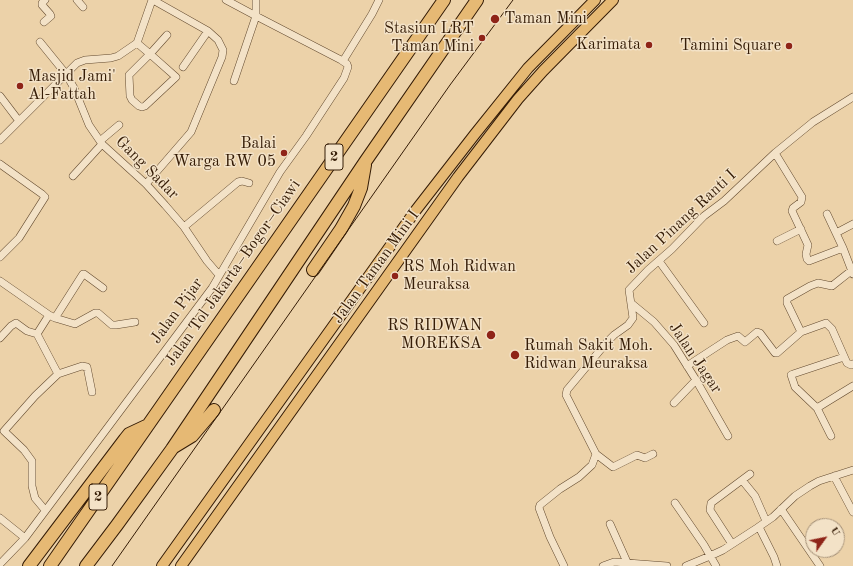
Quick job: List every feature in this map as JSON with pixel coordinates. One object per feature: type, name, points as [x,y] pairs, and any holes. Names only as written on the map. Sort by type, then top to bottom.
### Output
[{"type":"highway","name":"Jalan Tol Jakarta–Bogor–Ciawi","points":[[50,566],[444,0]]},
{"type":"highway","name":"2","points":[[86,566],[118,525],[172,449],[365,162],[477,0]]},
{"type":"highway","points":[[313,270],[341,229],[354,206],[361,188],[365,162]]},
{"type":"highway","points":[[172,449],[192,436],[214,410]]},
{"type":"highway","points":[[30,566],[129,434],[146,426]]},
{"type":"main road","name":"Jalan Taman Mini I","points":[[162,566],[419,206],[528,68],[595,0]]},
{"type":"main road","name":"Jalan Taman Mini I","points":[[181,566],[458,177],[518,99],[543,70],[613,0]]},
{"type":"street","points":[[44,22],[51,16],[42,5],[45,0]]},
{"type":"street","points":[[77,0],[83,7]]},
{"type":"street","points":[[0,140],[76,63],[85,60],[118,56],[137,43],[152,0],[208,31],[218,40],[222,50],[222,57],[191,132],[146,184]]},
{"type":"street","points":[[226,0],[343,61],[379,0]]},
{"type":"street","points":[[234,81],[256,16],[256,0]]},
{"type":"street","points":[[183,67],[208,31]]},
{"type":"street","points":[[137,43],[150,54],[176,77],[145,106],[142,107],[132,100],[130,96],[129,75],[150,54],[167,35]]},
{"type":"street","name":"Gang Sadar","points":[[40,42],[66,74],[74,88],[89,125],[101,143],[146,184],[184,227],[207,262],[219,276]]},
{"type":"street","name":"Jalan Pijar","points":[[0,564],[25,538],[212,288],[280,172],[344,78],[348,67],[343,61]]},
{"type":"street","points":[[0,96],[19,121]]},
{"type":"street","name":"Jalan Pinang Ranti I","points":[[596,454],[566,395],[567,390],[607,342],[628,325],[632,318],[629,290],[704,216],[724,201],[775,153],[813,122],[853,97]]},
{"type":"street","points":[[73,176],[101,143],[119,125]]},
{"type":"street","points":[[775,153],[802,198],[801,202],[792,209],[808,245],[806,257],[809,261],[843,248]]},
{"type":"street","points":[[0,164],[45,197],[19,238],[0,257]]},
{"type":"street","points":[[184,227],[238,182],[242,181],[249,183]]},
{"type":"street","points":[[801,332],[787,303],[787,300],[810,286],[818,283],[832,286],[852,273],[843,248],[827,214]]},
{"type":"street","points":[[836,233],[853,224]]},
{"type":"street","points":[[777,241],[801,229]]},
{"type":"street","points":[[659,261],[704,322]]},
{"type":"street","points":[[37,334],[83,274],[103,288]]},
{"type":"street","points":[[0,282],[52,316],[75,324],[95,313],[112,325],[135,322]]},
{"type":"street","name":"Jalan Jagar","points":[[631,303],[654,322],[674,345],[728,436]]},
{"type":"street","points":[[0,338],[11,326],[16,323],[27,331],[37,334],[58,374]]},
{"type":"street","points":[[687,366],[721,344],[737,336],[745,342],[756,332],[758,332],[776,353],[801,332],[826,323],[832,329],[847,363],[853,364]]},
{"type":"street","points":[[831,436],[816,408],[795,387],[791,375],[844,357]]},
{"type":"street","points":[[45,510],[36,498],[32,486],[32,461],[24,450],[2,434],[35,396],[58,374],[82,366],[87,367],[92,392]]},
{"type":"street","points":[[674,403],[696,380]]},
{"type":"street","points":[[816,408],[853,386]]},
{"type":"street","points":[[564,566],[539,510],[540,505],[592,465],[596,454],[613,467],[637,454],[645,458],[653,454]]},
{"type":"street","points":[[686,566],[710,556],[759,527],[773,517],[795,496],[810,486],[819,481],[853,470]]},
{"type":"street","points":[[732,544],[710,510],[710,507],[713,501],[750,474]]},
{"type":"street","points":[[834,476],[853,512]]},
{"type":"street","points":[[742,480],[755,496],[766,522]]},
{"type":"street","points":[[675,503],[716,566]]},
{"type":"street","points":[[781,509],[820,566]]},
{"type":"street","points":[[0,518],[25,538]]},
{"type":"street","points":[[610,524],[631,563]]},
{"type":"street","points":[[759,527],[777,566]]},
{"type":"street","points":[[606,565],[614,562],[667,566]]},
{"type":"tram line","points":[[112,566],[450,85],[513,0]]},
{"type":"place","name":"Taman Mini","points":[[495,19]]},
{"type":"place","name":"Stasiun LRT Taman Mini","points":[[482,38]]},
{"type":"place","name":"Karimata","points":[[649,45]]},
{"type":"place","name":"Tamini Square","points":[[789,46]]},
{"type":"place","name":"Masjid Jami' Al-Fattah","points":[[20,86]]},
{"type":"place","name":"Balai Warga RW 05","points":[[284,153]]},
{"type":"place","name":"RS Moh Ridwan Meuraksa","points":[[395,276]]},
{"type":"place","name":"RS RIDWAN MOREKSA","points":[[491,335]]},
{"type":"place","name":"Rumah Sakit Moh. Ridwan Meuraksa","points":[[515,355]]}]
